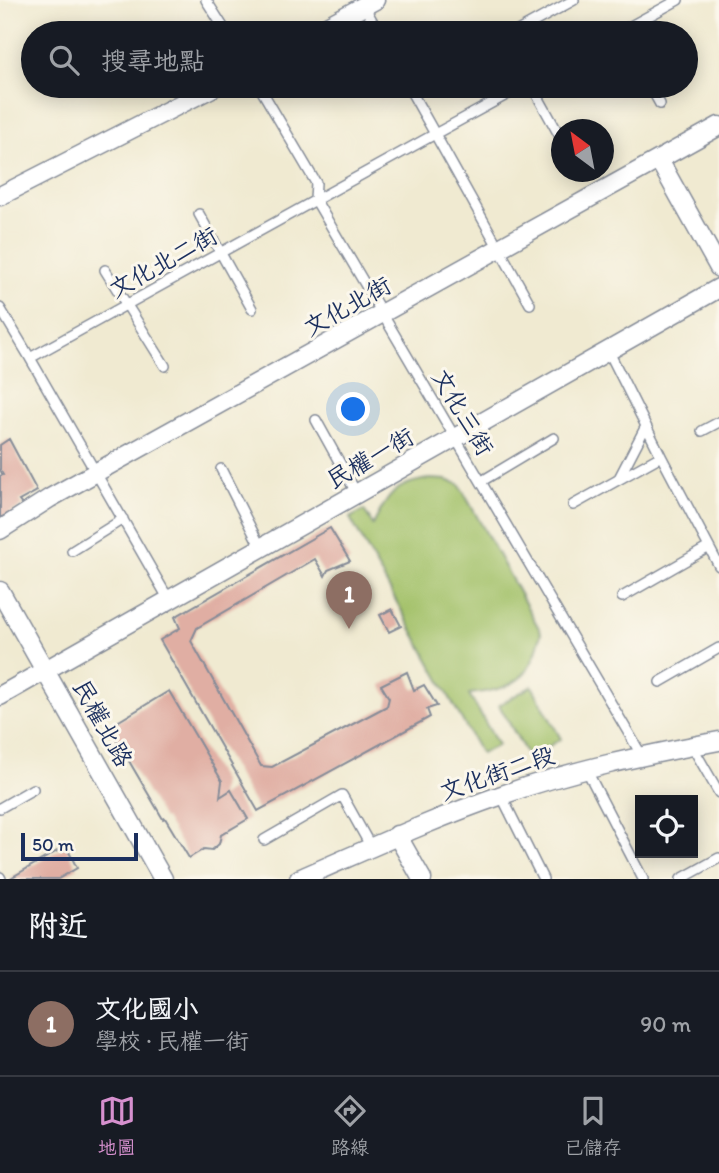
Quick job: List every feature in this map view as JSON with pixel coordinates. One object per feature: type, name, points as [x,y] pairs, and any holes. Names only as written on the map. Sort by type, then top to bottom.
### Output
[{"type":"street","points":[[336,21],[370,3]]},
{"type":"street","points":[[0,196],[192,98]]},
{"type":"street","name":"文化北街","points":[[0,530],[50,499],[719,126]]},
{"type":"street","points":[[659,160],[719,268]]},
{"type":"street","name":"民權一街","points":[[0,696],[719,288]]},
{"type":"street","name":"民權北路","points":[[0,592],[163,879]]},
{"type":"street","name":"文化街二段","points":[[299,879],[397,835],[502,795],[586,769],[719,741]]},
{"type":"street","points":[[397,835],[422,879]]},
{"type":"lane","points":[[206,0],[219,21]]},
{"type":"lane","points":[[536,21],[574,0]]},
{"type":"lane","points":[[640,21],[678,0]]},
{"type":"lane","points":[[370,3],[375,21]]},
{"type":"lane","name":"文化三街","points":[[266,98],[316,183],[315,199],[642,756]]},
{"type":"lane","points":[[415,98],[530,304]]},
{"type":"lane","name":"文化北二街","points":[[30,358],[501,98]]},
{"type":"lane","points":[[539,98],[551,120]]},
{"type":"lane","points":[[657,98],[660,104]]},
{"type":"lane","points":[[200,214],[252,309]]},
{"type":"lane","points":[[105,270],[165,366]]},
{"type":"lane","points":[[0,308],[170,600]]},
{"type":"lane","points":[[608,350],[719,566]]},
{"type":"lane","points":[[316,420],[357,494]]},
{"type":"lane","points":[[702,431],[719,422]]},
{"type":"lane","points":[[617,482],[646,426]]},
{"type":"lane","points":[[482,481],[554,438]]},
{"type":"lane","points":[[573,505],[661,456]]},
{"type":"lane","points":[[221,469],[261,548]]},
{"type":"lane","points":[[72,551],[123,519]]},
{"type":"lane","points":[[622,597],[709,547]]},
{"type":"lane","points":[[660,682],[719,649]]},
{"type":"lane","points":[[692,746],[719,793]]},
{"type":"lane","points":[[586,769],[643,879]]},
{"type":"lane","points":[[0,808],[33,789]]},
{"type":"lane","points":[[264,840],[342,795],[371,847]]},
{"type":"lane","points":[[502,795],[543,879]]},
{"type":"lane","points":[[681,879],[719,858]]},
{"type":"green space","points":[[430,479],[459,484],[541,632],[533,661],[519,679],[498,689],[469,694],[498,745],[481,754],[350,518],[364,510],[373,525],[394,492],[408,484]]},
{"type":"green space","points":[[532,686],[561,739],[529,758],[499,705]]},
{"type":"building","points":[[9,439],[37,491],[19,501],[23,506],[0,518],[0,476],[3,475],[0,470],[0,445]]},
{"type":"building","points":[[330,528],[350,561],[328,570],[325,576],[315,559],[197,628],[191,641],[261,766],[272,767],[387,706],[389,698],[381,685],[407,672],[414,690],[424,685],[437,706],[427,709],[430,717],[258,811],[160,640],[180,628],[175,617]]},
{"type":"building","points":[[392,609],[401,626],[389,632],[380,615]]},
{"type":"building","points":[[169,691],[222,781],[220,797],[231,790],[248,819],[221,835],[219,844],[212,850],[204,849],[189,858],[109,727]]},
{"type":"building","points":[[66,846],[77,868],[58,879],[9,879]]},
{"type":"place","name":"文化國小","points":[[349,629]]}]
